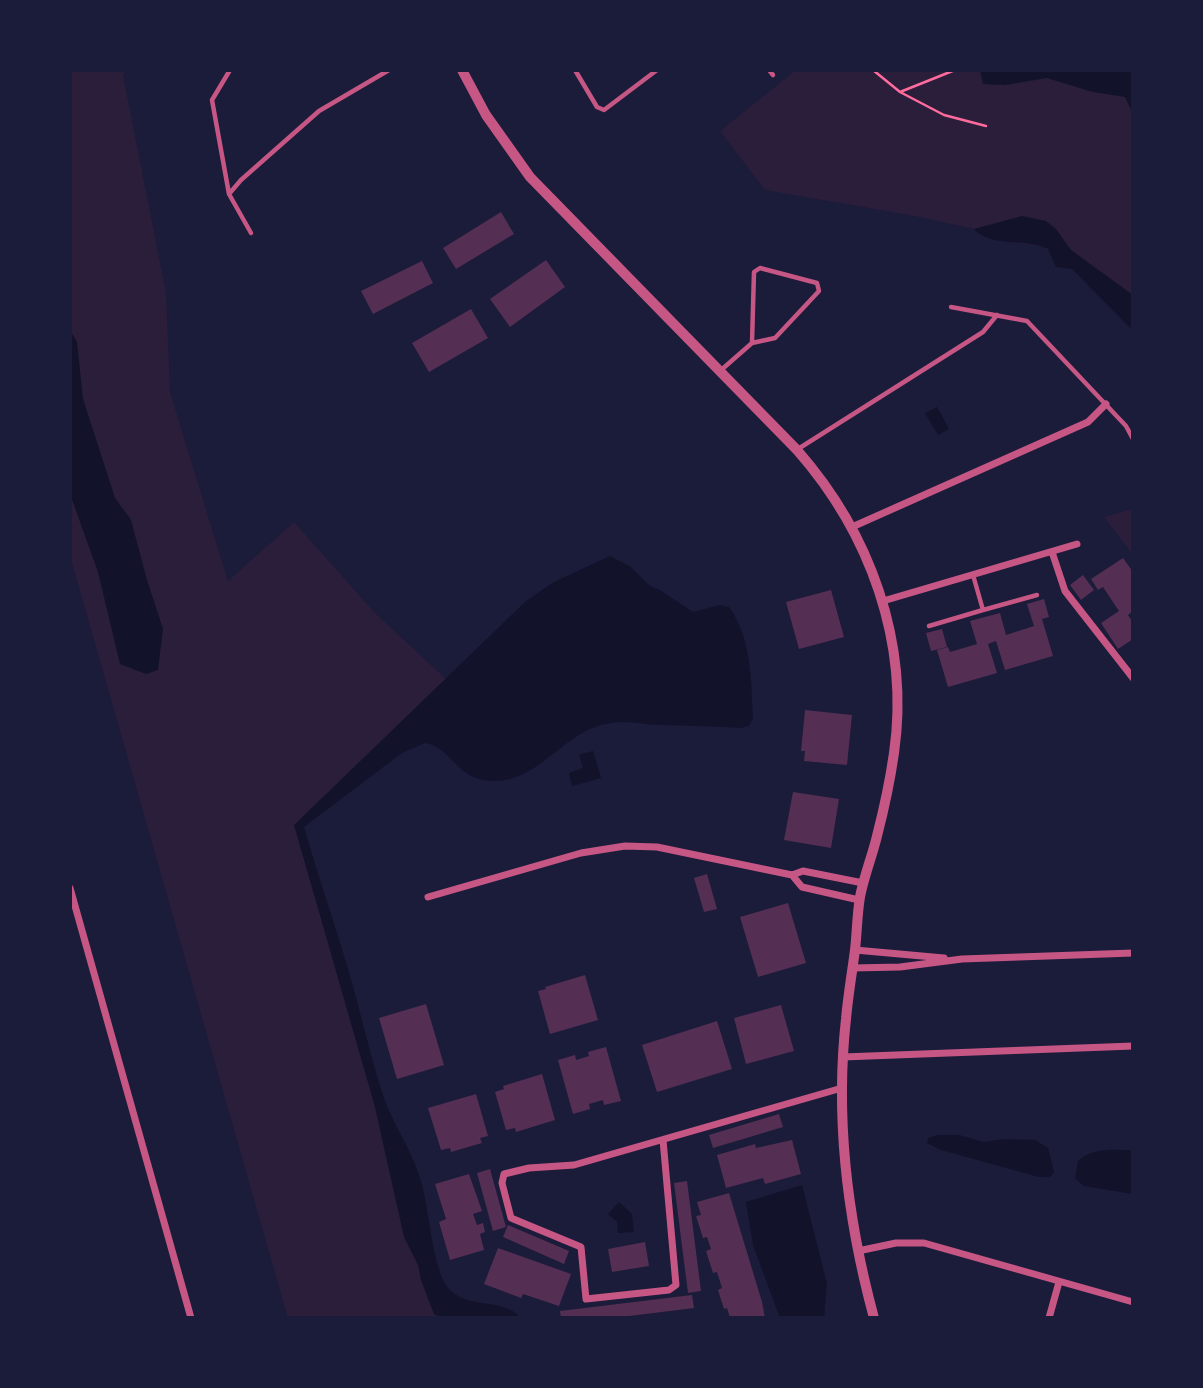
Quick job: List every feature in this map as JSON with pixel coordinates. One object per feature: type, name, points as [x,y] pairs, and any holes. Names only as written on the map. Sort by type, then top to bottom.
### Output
[{"type":"street","points":[[462,70],[486,115],[530,177],[797,450],[826,485],[852,527],[872,569],[883,601],[896,668],[896,740],[877,836],[859,900],[842,1088],[846,1156],[858,1251],[874,1318]]},
{"type":"street","points":[[852,527],[1088,422],[1106,404]]},
{"type":"street","points":[[883,601],[1077,544]]},
{"type":"street","points":[[1052,552],[1065,591],[1133,678]]},
{"type":"street","points":[[428,897],[604,848],[644,845],[792,875],[805,871],[863,883]]},
{"type":"street","points":[[792,875],[802,887],[859,900]]},
{"type":"street","points":[[70,888],[191,1318]]},
{"type":"street","points":[[855,950],[962,959]]},
{"type":"street","points":[[852,968],[900,967],[962,959],[1133,953]]},
{"type":"street","points":[[843,1057],[1133,1046]]},
{"type":"street","points":[[663,1140],[676,1285],[669,1290],[586,1299],[581,1247],[511,1218],[502,1176],[508,1172],[529,1168],[574,1165],[842,1088]]},
{"type":"street","points":[[858,1251],[896,1243],[924,1243],[1133,1301]]},
{"type":"street","points":[[1049,1318],[1059,1282]]},
{"type":"lane","points":[[230,70],[212,100],[229,194],[251,233]]},
{"type":"lane","points":[[229,194],[241,180],[320,111],[389,70]]},
{"type":"lane","points":[[575,70],[597,107],[604,110],[657,70]]},
{"type":"lane","points":[[769,70],[774,75]]},
{"type":"lane","points":[[719,372],[751,343],[775,338],[819,291],[817,283],[760,268],[754,272],[751,343]]},
{"type":"lane","points":[[951,307],[1027,321],[1126,426],[1133,439]]},
{"type":"lane","points":[[797,450],[983,332],[997,315]]},
{"type":"lane","points":[[972,574],[983,610]]},
{"type":"lane","points":[[929,626],[1037,595]]},
{"type":"path","points":[[873,70],[900,92],[944,115],[986,126]]},
{"type":"path","points":[[900,92],[956,70]]},
{"type":"shaded area","points":[[70,70],[126,70],[123,75],[166,293],[170,392],[228,581],[294,522],[375,613],[446,679],[402,753],[304,827],[384,1098],[421,1181],[441,1276],[453,1293],[462,1298],[504,1307],[521,1318],[288,1318],[70,556]]},
{"type":"shaded area","points":[[796,70],[1133,70],[1133,331],[1072,269],[1056,267],[1045,247],[996,240],[974,229],[910,215],[765,190],[720,131]]},
{"type":"shaded area","points":[[980,70],[1133,70],[1133,114],[1125,97],[1093,92],[1047,78],[1005,85],[983,84]]},
{"type":"shaded area","points":[[1022,216],[1046,221],[1056,229],[1071,250],[1133,295],[1133,331],[1072,269],[1056,267],[1048,249],[989,239],[974,229]]},
{"type":"shaded area","points":[[70,330],[77,342],[83,399],[115,498],[131,520],[163,629],[158,670],[146,674],[120,664],[98,572],[70,494]]},
{"type":"shaded area","points":[[937,407],[949,429],[938,435],[925,413]]},
{"type":"shaded area","points":[[1133,509],[1133,555],[1104,517]]},
{"type":"shaded area","points":[[610,556],[631,567],[650,586],[693,612],[720,605],[729,607],[737,619],[749,661],[753,718],[749,726],[740,728],[610,723],[573,739],[523,774],[493,781],[471,776],[442,751],[425,743],[402,753],[304,827],[384,1098],[421,1181],[441,1276],[453,1293],[462,1298],[504,1307],[521,1318],[442,1318],[434,1314],[418,1265],[404,1237],[375,1107],[294,825],[525,602],[552,583]]},
{"type":"shaded area","points":[[593,751],[601,778],[572,786],[569,773],[583,768],[579,755]]},
{"type":"shaded area","points":[[937,1135],[959,1135],[984,1142],[1005,1139],[1035,1140],[1048,1148],[1054,1172],[1050,1177],[1039,1177],[941,1150],[927,1143],[928,1138]]},
{"type":"shaded area","points":[[1133,1150],[1133,1194],[1084,1186],[1075,1178],[1078,1161],[1090,1153]]},
{"type":"shaded area","points":[[802,1185],[827,1284],[824,1318],[780,1318],[753,1245],[746,1202]]},
{"type":"shaded area","points":[[619,1202],[632,1214],[634,1232],[618,1233],[617,1222],[608,1214]]},
{"type":"building","points":[[501,212],[514,234],[456,269],[443,248]]},
{"type":"building","points":[[546,260],[565,287],[510,327],[490,299]]},
{"type":"building","points":[[422,261],[433,283],[373,314],[361,291]]},
{"type":"building","points":[[471,309],[488,338],[429,372],[412,343]]},
{"type":"building","points":[[1123,558],[1133,572],[1133,611],[1128,615],[1133,623],[1133,639],[1118,649],[1101,623],[1119,611],[1103,587],[1098,590],[1091,579]]},
{"type":"building","points":[[1083,575],[1094,590],[1081,600],[1070,585]]},
{"type":"building","points":[[831,590],[844,637],[799,649],[786,602]]},
{"type":"building","points":[[1044,599],[1049,617],[1042,619],[1053,656],[1005,670],[996,641],[988,644],[997,673],[948,687],[937,650],[948,647],[950,652],[977,644],[970,621],[1000,613],[1006,635],[1034,626],[1027,604]]},
{"type":"building","points":[[942,629],[947,647],[931,651],[926,633]]},
{"type":"building","points":[[805,710],[852,715],[847,765],[804,761],[805,751],[801,751]]},
{"type":"building","points":[[793,792],[839,799],[831,848],[784,840]]},
{"type":"building","points":[[707,874],[717,909],[704,912],[694,878]]},
{"type":"building","points":[[788,903],[806,963],[758,977],[740,917]]},
{"type":"building","points":[[585,975],[598,1020],[550,1034],[538,991]]},
{"type":"building","points":[[426,1004],[444,1065],[397,1079],[379,1018]]},
{"type":"building","points":[[781,1005],[794,1051],[746,1064],[734,1018]]},
{"type":"building","points":[[717,1021],[732,1069],[657,1092],[642,1045]]},
{"type":"building","points":[[606,1047],[621,1101],[604,1105],[603,1100],[589,1104],[590,1109],[573,1114],[558,1060],[575,1055],[576,1060],[589,1056],[588,1052]]},
{"type":"building","points":[[542,1074],[555,1120],[516,1132],[515,1128],[506,1130],[495,1092],[504,1089],[503,1086]]},
{"type":"building","points":[[476,1094],[488,1136],[480,1138],[482,1143],[451,1152],[450,1148],[441,1150],[428,1108]]},
{"type":"building","points":[[779,1114],[783,1127],[713,1148],[709,1135]]},
{"type":"building","points":[[792,1140],[801,1174],[765,1184],[763,1178],[726,1188],[717,1155],[755,1144],[756,1148]]},
{"type":"building","points":[[490,1169],[506,1227],[493,1231],[477,1173]]},
{"type":"building","points":[[469,1174],[482,1211],[473,1214],[477,1225],[483,1223],[485,1232],[480,1234],[484,1250],[450,1260],[439,1222],[446,1219],[435,1184]]},
{"type":"building","points":[[687,1181],[701,1291],[688,1293],[674,1183]]},
{"type":"building","points":[[729,1193],[765,1318],[730,1318],[718,1290],[722,1288],[717,1272],[713,1273],[706,1251],[711,1249],[707,1237],[703,1238],[696,1216],[701,1215],[697,1202]]},
{"type":"building","points":[[508,1225],[569,1251],[564,1264],[503,1237]]},
{"type":"building","points":[[645,1242],[649,1266],[612,1272],[608,1249]]},
{"type":"building","points":[[498,1248],[571,1274],[559,1306],[523,1294],[521,1298],[484,1284]]},
{"type":"building","points":[[692,1295],[694,1308],[613,1318],[561,1318],[560,1311]]}]
